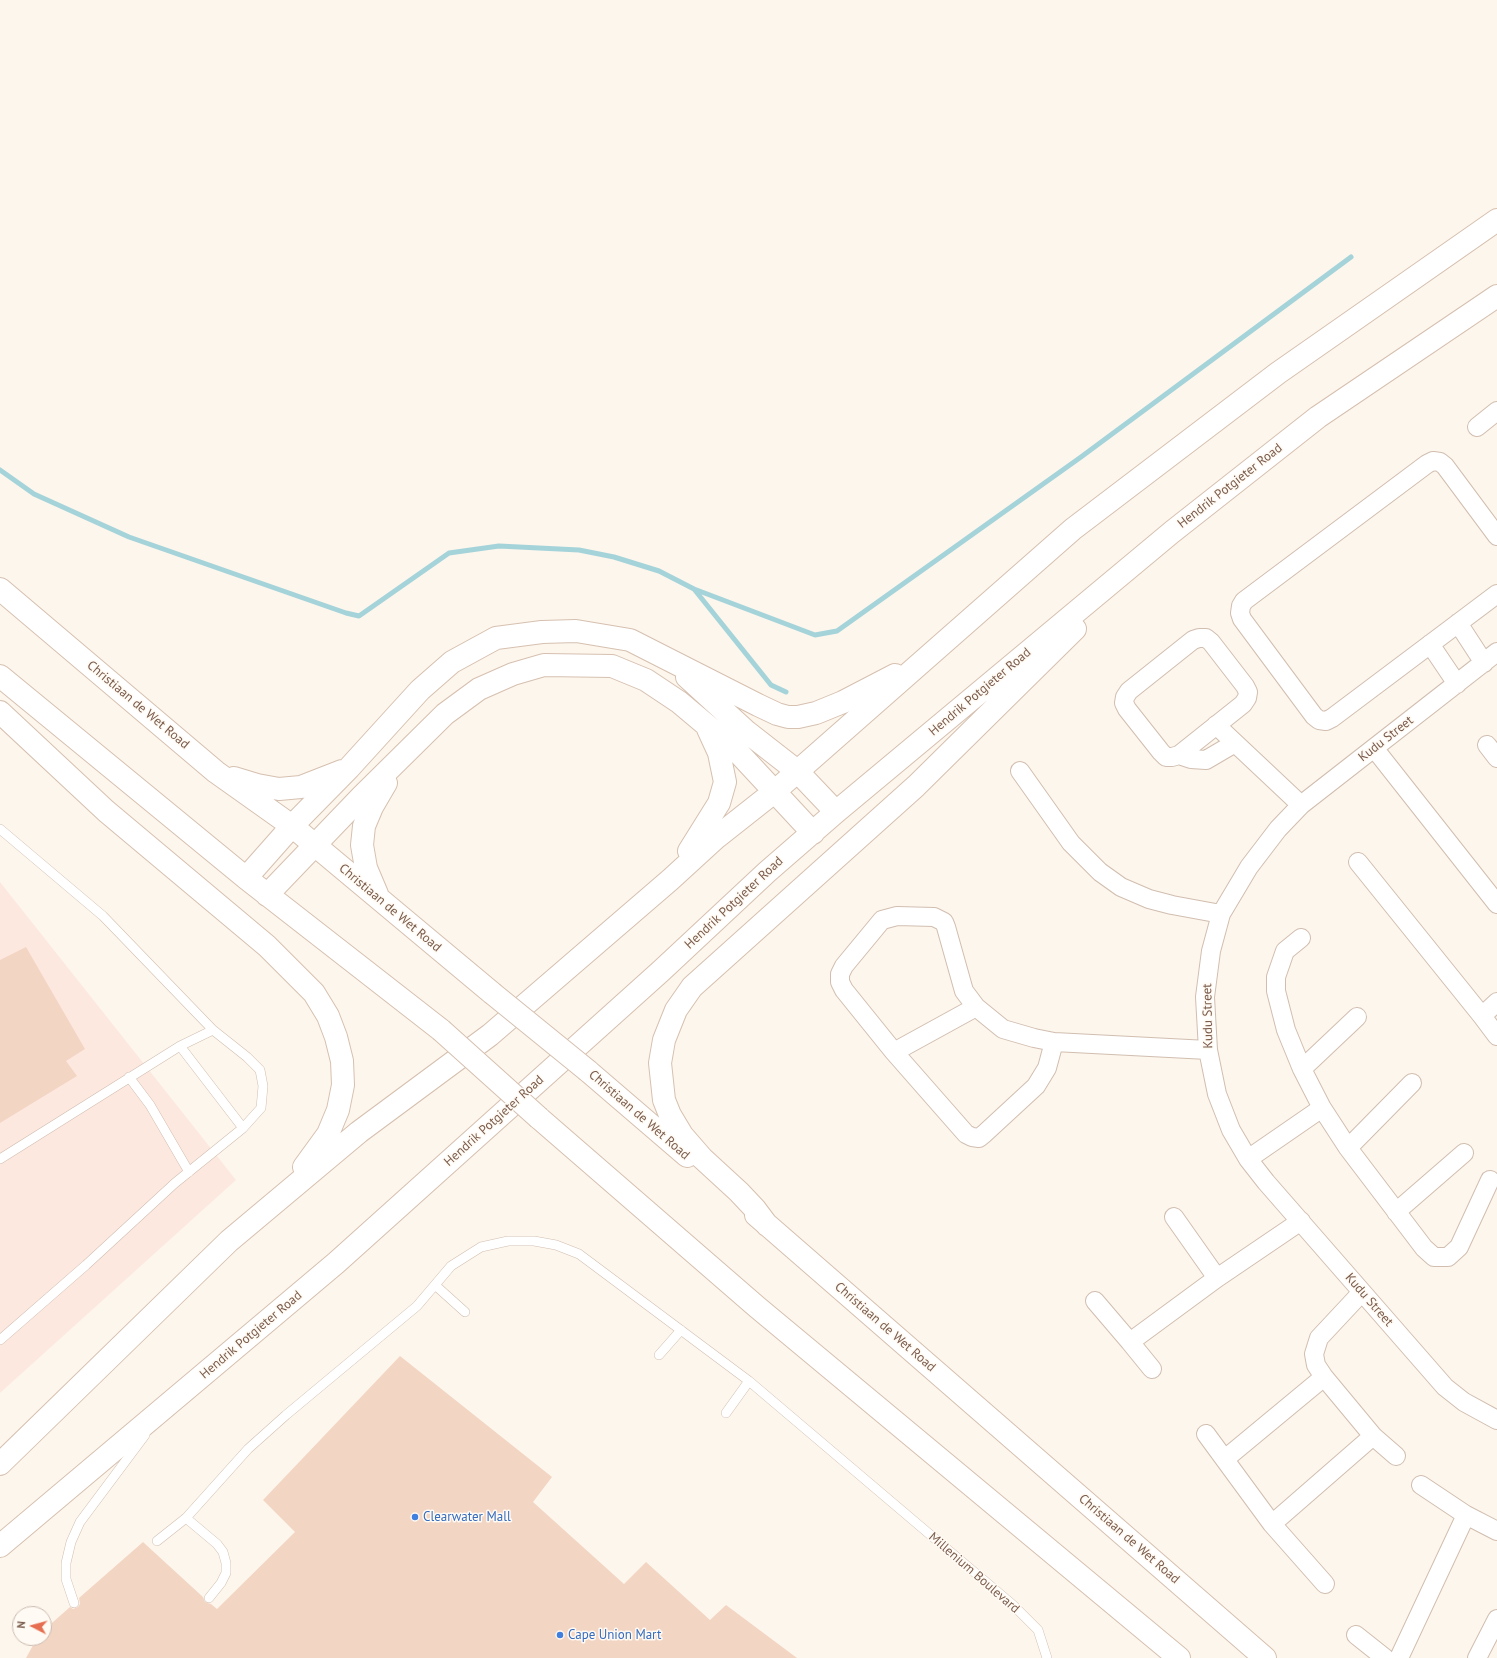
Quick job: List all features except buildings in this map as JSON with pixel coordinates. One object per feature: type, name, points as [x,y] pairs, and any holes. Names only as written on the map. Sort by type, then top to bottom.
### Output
[{"type":"main road","points":[[229,1241],[359,1132],[490,1035],[670,880],[717,837],[774,792],[1079,525],[1278,373],[1497,220]]},
{"type":"main road","name":"Hendrik Potgieter Road","points":[[0,1546],[336,1263],[661,971],[767,872],[836,812],[1172,532],[1318,417],[1497,296]]},
{"type":"main road","points":[[767,1225],[746,1198],[702,1158],[682,1135],[664,1100],[660,1063],[664,1040],[676,1010],[692,987],[916,786],[1030,675],[1172,532]]},
{"type":"main road","name":"Christiaan de Wet Road","points":[[0,589],[216,772],[292,826],[588,1071],[1265,1658]]},
{"type":"main road","points":[[246,878],[292,826],[349,768],[420,690],[452,662],[496,638],[542,632],[576,631],[630,640],[777,714],[798,717],[816,713],[843,702],[929,656]]},
{"type":"main road","points":[[667,658],[747,732],[797,771],[836,812]]},
{"type":"main road","points":[[267,895],[361,797],[445,714],[479,689],[513,674],[544,665],[612,666],[646,680],[680,702],[707,727],[735,749],[813,832]]},
{"type":"main road","points":[[0,676],[267,895],[441,1030],[757,1307],[1179,1658]]},
{"type":"main road","points":[[0,712],[106,811],[267,946],[314,993],[328,1016],[342,1061],[343,1084],[338,1110],[328,1134],[310,1161],[0,1464]]},
{"type":"main road","points":[[670,880],[719,803],[725,782],[719,753],[707,727]]},
{"type":"main road","points":[[378,898],[366,868],[362,845],[364,826],[372,807],[405,755]]},
{"type":"main road","points":[[216,772],[257,785],[279,789],[301,787],[349,768]]},
{"type":"street","points":[[1477,426],[1497,411]]},
{"type":"street","points":[[1497,536],[1445,466],[1440,462],[1433,461],[1244,601],[1240,606],[1240,613],[1242,619],[1314,716],[1319,720],[1326,721],[1497,594]]},
{"type":"street","points":[[1458,623],[1490,658]]},
{"type":"street","points":[[1199,638],[1206,638],[1211,642],[1248,692],[1247,698],[1243,704],[1216,725],[1179,755],[1166,757],[1127,709],[1124,703],[1125,696],[1140,682],[1199,638]]},
{"type":"street","points":[[1430,644],[1457,684]]},
{"type":"street","name":"Kudu Street","points":[[1490,658],[1301,805],[1278,829],[1249,866],[1221,914],[1211,951],[1205,997],[1208,1050],[1217,1094],[1231,1130],[1248,1159],[1421,1361],[1454,1395],[1497,1420]]},
{"type":"street","points":[[1216,725],[1301,805]]},
{"type":"street","points":[[1179,755],[1191,759],[1206,760],[1235,743]]},
{"type":"street","points":[[1374,748],[1497,904]]},
{"type":"street","points":[[1020,771],[1071,843],[1100,872],[1121,886],[1149,899],[1221,914]]},
{"type":"street","points":[[1358,862],[1497,1036]]},
{"type":"street","points":[[1054,1042],[1047,1068],[1036,1086],[979,1138],[972,1137],[966,1134],[894,1052],[844,990],[840,982],[840,974],[844,966],[882,920],[897,916],[934,917],[944,922],[964,991],[976,1007],[1002,1029],[1054,1042],[1208,1050]]},
{"type":"street","points":[[1301,938],[1285,951],[1276,976],[1276,991],[1286,1030],[1302,1069],[1322,1108],[1348,1148],[1429,1254],[1434,1257],[1448,1257],[1460,1247],[1490,1180]]},
{"type":"street","points":[[1482,1016],[1497,1002]]},
{"type":"street","points":[[894,1052],[976,1007]]},
{"type":"street","points":[[1302,1069],[1357,1017]]},
{"type":"street","points":[[1348,1148],[1412,1083]]},
{"type":"street","points":[[1248,1159],[1322,1108]]},
{"type":"street","points":[[1396,1212],[1464,1153]]},
{"type":"street","points":[[1174,1217],[1217,1278]]},
{"type":"street","points":[[1130,1342],[1217,1278],[1301,1221]]},
{"type":"street","points":[[1362,1292],[1319,1338],[1314,1354],[1316,1365],[1324,1377],[1373,1436],[1396,1456]]},
{"type":"street","points":[[1095,1300],[1152,1369]]},
{"type":"street","points":[[1225,1459],[1324,1377]]},
{"type":"street","points":[[1206,1434],[1272,1524],[1325,1584]]},
{"type":"street","points":[[1272,1524],[1373,1436]]},
{"type":"street","points":[[1421,1485],[1466,1515],[1497,1531]]},
{"type":"street","points":[[1399,1658],[1466,1515]]},
{"type":"street","points":[[1477,1658],[1497,1619]]},
{"type":"street","points":[[1356,1635],[1385,1658]]},
{"type":"lane","points":[[0,829],[103,916],[213,1030],[247,1057],[260,1070],[263,1086],[260,1108],[243,1128],[189,1172],[0,1340]]},
{"type":"lane","points":[[0,1160],[129,1077],[180,1046],[213,1030]]},
{"type":"lane","points":[[180,1046],[243,1128]]},
{"type":"lane","points":[[129,1077],[150,1105],[189,1172]]},
{"type":"lane","name":"Millenium Boulevard","points":[[157,1541],[186,1518],[248,1449],[286,1415],[417,1306],[451,1266],[481,1247],[508,1241],[534,1241],[556,1245],[579,1254],[749,1380],[1013,1605],[1038,1630],[1048,1658]]},
{"type":"lane","points":[[435,1285],[465,1312]]},
{"type":"lane","points":[[659,1355],[681,1330]]},
{"type":"lane","points":[[726,1413],[749,1380]]},
{"type":"lane","points":[[74,1603],[66,1579],[66,1563],[71,1542],[80,1522],[168,1405]]},
{"type":"lane","points":[[186,1518],[217,1544],[223,1552],[226,1563],[226,1573],[221,1583],[209,1598]]},
{"type":"shaded area","points":[[0,882],[236,1180],[0,1393]]},
{"type":"waterway","points":[[694,589],[815,635],[837,631],[1081,457],[1351,257]]},
{"type":"waterway","points":[[0,470],[34,494],[129,537],[346,613],[359,616],[449,553],[499,546],[579,550],[614,557],[659,571],[694,589],[771,685],[786,692]]},
{"type":"place","name":"Clearwater Mall","points":[[415,1517]]},
{"type":"place","name":"Cape Union Mart","points":[[560,1635]]}]
